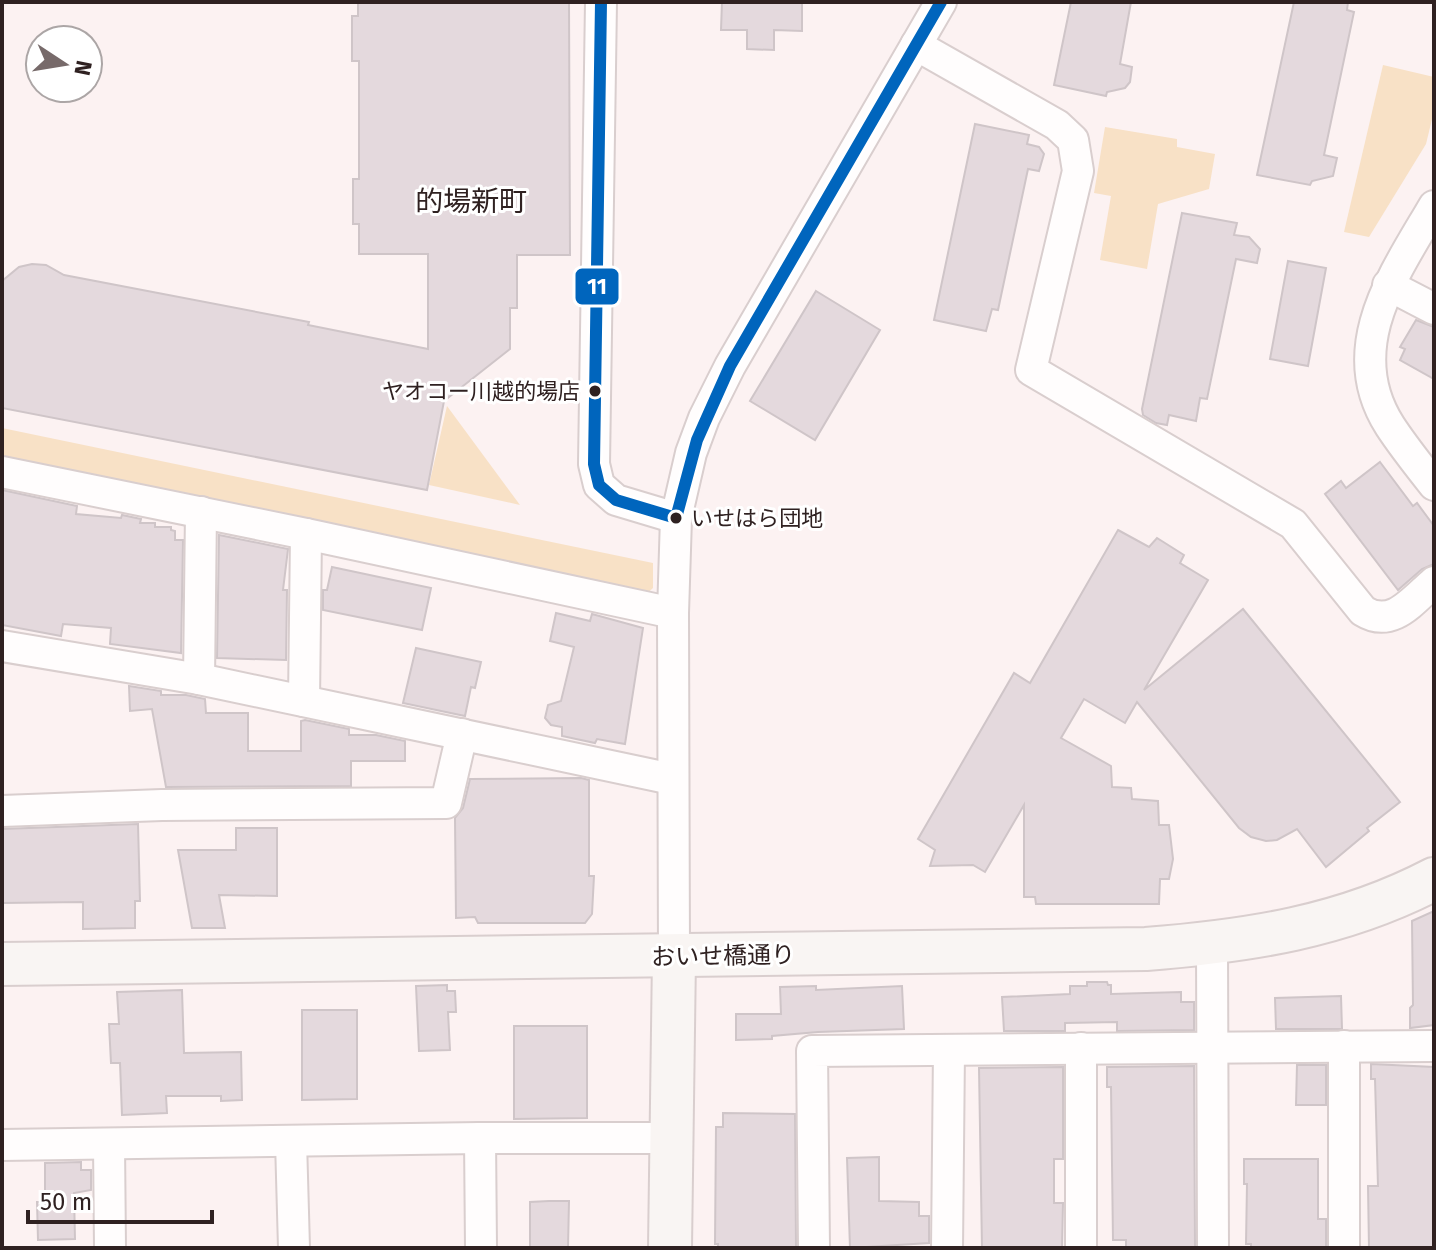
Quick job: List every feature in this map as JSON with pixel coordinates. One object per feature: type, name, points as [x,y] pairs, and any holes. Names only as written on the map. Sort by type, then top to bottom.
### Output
[{"type":"street","points":[[601,2],[594,464],[599,485],[616,500],[676,518]]},
{"type":"street","points":[[670,1248],[676,518],[691,453],[704,418],[730,366],[941,2]]},
{"type":"street","points":[[916,45],[1057,125],[1073,140],[1078,171],[1031,370],[1293,524],[1363,611],[1374,618],[1387,618],[1399,612],[1434,582]]},
{"type":"street","points":[[1434,206],[1388,285],[1373,327],[1372,382],[1388,424],[1434,485]]},
{"type":"street","points":[[1388,285],[1434,309]]},
{"type":"street","points":[[2,472],[673,613]]},
{"type":"street","points":[[199,679],[201,512]]},
{"type":"street","points":[[304,701],[306,534]]},
{"type":"street","points":[[2,646],[199,679],[672,779]]},
{"type":"street","points":[[2,811],[162,805],[446,803],[462,734]]},
{"type":"street","name":"おいせ橋通り","points":[[2,964],[1076,951],[1212,944],[1272,936],[1317,925],[1407,893],[1434,879]]},
{"type":"street","points":[[1212,944],[1213,1248]]},
{"type":"street","points":[[1344,1046],[1344,1248]]},
{"type":"street","points":[[814,1248],[812,1051],[1434,1046]]},
{"type":"street","points":[[1081,1048],[1081,1248]]},
{"type":"street","points":[[947,1248],[949,1050]]},
{"type":"street","points":[[480,1138],[481,1248]]},
{"type":"street","points":[[2,1145],[671,1138]]},
{"type":"street","points":[[291,1141],[294,1248]]},
{"type":"street","points":[[109,1144],[110,1248]]},
{"type":"shaded area","points":[[1383,65],[1434,77],[1434,111],[1426,144],[1369,237],[1344,232]]},
{"type":"shaded area","points":[[1105,127],[1177,139],[1177,147],[1215,154],[1209,189],[1158,204],[1147,269],[1100,260],[1111,196],[1094,193]]},
{"type":"shaded area","points":[[447,406],[520,505],[429,485]]},
{"type":"shaded area","points":[[2,428],[653,563],[653,588],[645,595],[2,464]]},
{"type":"building","points":[[358,2],[569,2],[570,255],[517,255],[517,308],[510,308],[510,349],[444,401],[427,490],[2,408],[2,281],[19,267],[32,264],[46,265],[64,275],[309,322],[308,325],[428,349],[428,254],[359,254],[359,224],[353,224],[353,179],[359,179],[359,61],[352,61],[352,16],[358,16]]},
{"type":"building","points":[[722,2],[802,2],[802,31],[774,30],[774,50],[747,49],[747,30],[721,30]]},
{"type":"building","points":[[1071,2],[1131,2],[1120,64],[1132,67],[1130,82],[1125,88],[1107,92],[1106,96],[1054,85]]},
{"type":"building","points":[[1294,2],[1348,2],[1347,10],[1354,12],[1324,155],[1337,158],[1333,176],[1312,181],[1310,185],[1257,175]]},
{"type":"building","points":[[975,124],[1029,135],[1027,144],[1039,147],[1044,154],[1039,171],[1028,169],[998,310],[992,309],[986,331],[934,320]]},
{"type":"building","points":[[1182,213],[1237,223],[1234,235],[1249,237],[1260,249],[1257,263],[1236,259],[1207,399],[1200,398],[1196,421],[1169,415],[1167,425],[1143,415],[1142,409]]},
{"type":"building","points":[[1288,261],[1326,268],[1308,366],[1270,359]]},
{"type":"building","points":[[816,291],[880,330],[815,440],[750,401]]},
{"type":"building","points":[[1416,320],[1434,327],[1434,379],[1400,360],[1405,349],[1400,347]]},
{"type":"building","points":[[1380,462],[1413,506],[1417,503],[1434,526],[1434,564],[1422,569],[1398,590],[1325,494],[1341,481],[1346,488]]},
{"type":"building","points":[[2,490],[77,506],[76,514],[121,518],[122,515],[141,519],[140,523],[155,523],[155,527],[171,527],[175,531],[175,540],[183,540],[181,653],[110,644],[111,628],[63,624],[61,636],[2,625]]},
{"type":"building","points":[[1118,530],[1149,547],[1157,538],[1184,555],[1180,563],[1208,580],[1144,690],[1243,609],[1400,802],[1326,867],[1297,829],[1277,840],[1266,841],[1251,837],[1239,828],[1137,702],[1125,723],[1084,699],[1061,738],[1111,766],[1112,787],[1131,788],[1132,799],[1158,801],[1159,825],[1169,825],[1173,859],[1169,879],[1160,879],[1159,904],[1036,904],[1035,897],[1024,897],[1024,805],[985,872],[973,865],[930,866],[935,850],[918,839],[1014,673],[1030,683]]},
{"type":"building","points":[[219,535],[288,549],[283,590],[287,590],[286,660],[217,658]]},
{"type":"building","points":[[332,567],[431,588],[422,630],[323,610],[323,590],[327,590]]},
{"type":"building","points":[[556,613],[590,621],[592,614],[643,628],[625,744],[597,739],[595,743],[562,736],[562,727],[551,725],[545,718],[548,705],[561,701],[574,647],[550,641]]},
{"type":"building","points":[[416,648],[481,662],[475,688],[471,687],[465,716],[403,703]]},
{"type":"building","points":[[129,686],[161,691],[161,695],[205,699],[206,713],[248,713],[248,751],[301,751],[301,721],[305,720],[349,729],[349,735],[376,735],[405,741],[405,761],[351,761],[351,786],[166,787],[152,709],[130,711]]},
{"type":"building","points":[[470,779],[589,780],[589,876],[594,876],[592,914],[585,923],[478,923],[475,917],[456,918],[455,818],[463,808]]},
{"type":"building","points":[[138,824],[140,901],[135,901],[135,928],[83,929],[83,902],[2,903],[2,829]]},
{"type":"building","points":[[236,828],[277,828],[277,896],[219,895],[225,928],[192,928],[178,850],[236,850]]},
{"type":"building","points":[[1434,911],[1434,1025],[1410,1028],[1410,1008],[1413,1005],[1412,921]]},
{"type":"building","points":[[1087,982],[1107,982],[1111,985],[1111,994],[1181,992],[1181,1002],[1194,1002],[1194,1030],[1117,1031],[1117,1022],[1065,1023],[1065,1031],[1004,1031],[1002,997],[1070,994],[1070,986],[1087,986]]},
{"type":"building","points":[[447,985],[447,991],[455,991],[456,1012],[448,1012],[450,1050],[419,1051],[416,986]]},
{"type":"building","points":[[816,986],[816,990],[902,986],[904,1029],[818,1032],[772,1036],[772,1039],[736,1040],[736,1014],[781,1014],[780,987]]},
{"type":"building","points":[[182,990],[184,1053],[241,1052],[242,1100],[221,1101],[221,1096],[166,1096],[167,1113],[122,1115],[120,1063],[111,1063],[109,1024],[119,1024],[117,992]]},
{"type":"building","points":[[1341,996],[1342,1029],[1276,1029],[1275,998]]},
{"type":"building","points":[[302,1010],[357,1010],[357,1099],[302,1100]]},
{"type":"building","points":[[514,1026],[587,1026],[587,1118],[514,1119]]},
{"type":"building","points":[[1371,1064],[1434,1067],[1434,1248],[1369,1248],[1368,1186],[1378,1186],[1375,1079],[1371,1079]]},
{"type":"building","points":[[1297,1065],[1326,1065],[1326,1105],[1296,1105]]},
{"type":"building","points":[[1194,1066],[1195,1248],[1126,1248],[1126,1240],[1113,1240],[1111,1087],[1107,1087],[1107,1067]]},
{"type":"building","points":[[1063,1067],[1063,1159],[1054,1159],[1054,1203],[1063,1203],[1062,1248],[982,1248],[979,1068]]},
{"type":"building","points":[[723,1113],[795,1114],[796,1248],[718,1248],[715,1244],[716,1127],[723,1127]]},
{"type":"building","points":[[879,1157],[879,1201],[919,1202],[919,1216],[929,1216],[929,1243],[850,1248],[847,1158]]},
{"type":"building","points":[[1244,1159],[1318,1159],[1318,1219],[1326,1219],[1326,1247],[1251,1248],[1251,1244],[1246,1244],[1247,1184],[1244,1184]]},
{"type":"building","points":[[81,1162],[81,1170],[91,1170],[91,1190],[74,1193],[75,1239],[38,1240],[37,1202],[45,1202],[45,1163]]},
{"type":"building","points":[[569,1201],[568,1248],[530,1248],[530,1202]]},
{"type":"transit line","name":"11","points":[[601,2],[594,464],[599,485],[616,500],[676,518]]},
{"type":"transit line","name":"11","points":[[676,518],[697,440],[730,366],[941,2]]},
{"type":"place","name":"ヤオコー川越的場店","points":[[595,391]]},
{"type":"place","name":"いせはら団地","points":[[676,518]]},
{"type":"district","name":"的場新町","points":[[471,201]]}]
